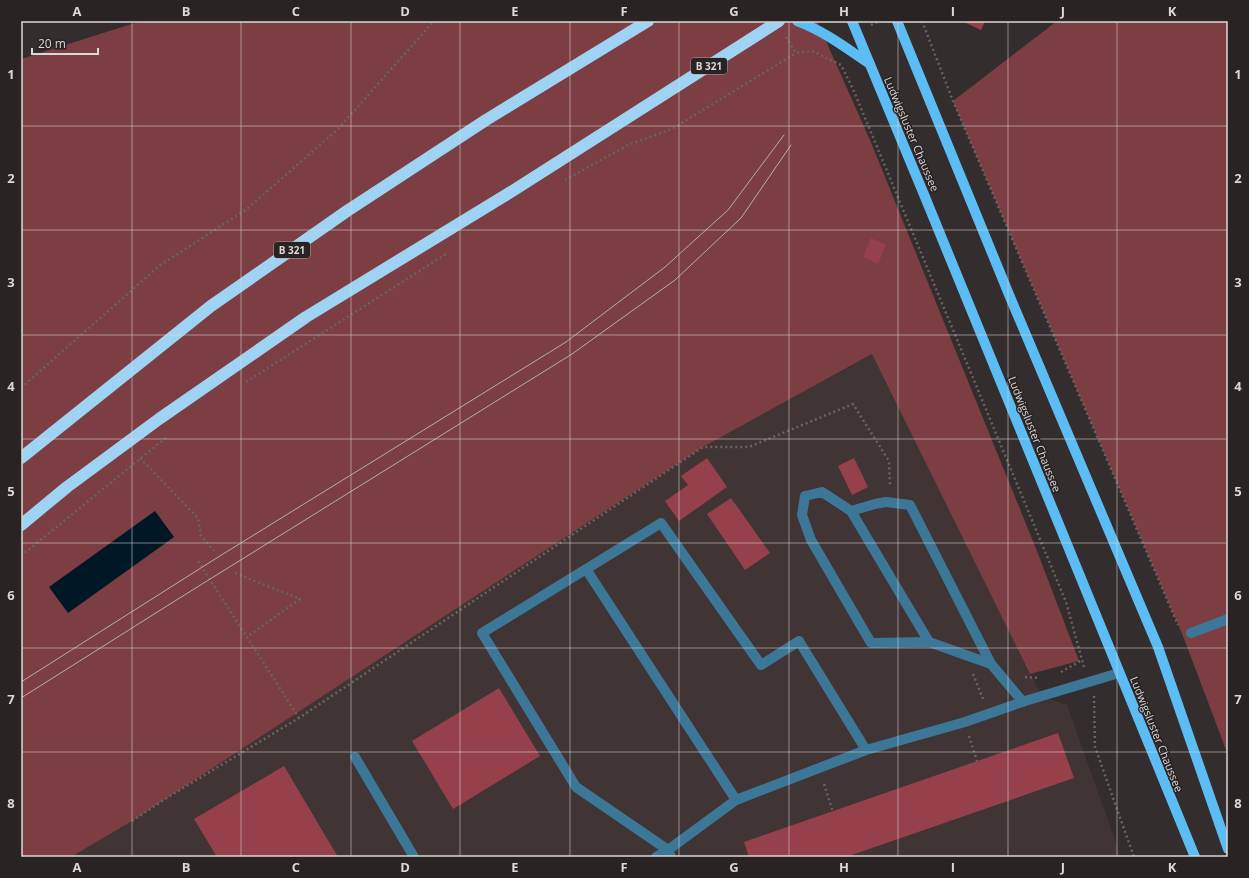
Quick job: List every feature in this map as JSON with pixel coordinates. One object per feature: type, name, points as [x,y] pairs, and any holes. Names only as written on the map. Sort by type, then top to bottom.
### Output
[{"type":"highway","name":"B 321","points":[[21,458],[211,306],[334,220],[486,120],[648,21]]},
{"type":"highway","name":"B 321","points":[[21,525],[67,487],[159,419],[306,317],[514,190],[778,21]]},
{"type":"main road","points":[[796,21],[810,26],[835,40],[870,64]]},
{"type":"main road","name":"Ludwigsluster Chaussee","points":[[852,21],[1195,857]]},
{"type":"main road","points":[[899,24],[1010,297],[1158,647],[1228,849]]},
{"type":"lane","points":[[929,642],[852,511],[822,492],[805,496],[802,515],[811,540],[871,643],[929,642],[991,664]]},
{"type":"lane","points":[[852,511],[886,502],[910,506],[991,664],[1023,702]]},
{"type":"lane","points":[[670,853],[576,787],[482,633],[661,523],[760,665],[800,641],[866,750]]},
{"type":"lane","points":[[586,569],[736,800]]},
{"type":"lane","points":[[1191,633],[1228,620]]},
{"type":"lane","points":[[656,857],[670,853],[736,800],[866,750],[965,722],[1089,681],[1119,673]]},
{"type":"lane","points":[[355,757],[414,857]]},
{"type":"path","points":[[21,388],[159,266],[248,209],[337,130],[434,21]]},
{"type":"path","points":[[778,21],[796,53]]},
{"type":"path","points":[[922,21],[953,101],[1180,629]]},
{"type":"path","points":[[563,181],[628,145],[672,129],[796,53],[812,51],[841,65],[853,89],[1066,602],[1094,699],[1095,747],[1134,857]]},
{"type":"path","points":[[241,385],[450,252]]},
{"type":"path","points":[[132,821],[170,796],[299,718],[703,447],[749,447],[853,404],[889,461]]},
{"type":"path","points":[[21,556],[170,435]]},
{"type":"path","points":[[140,458],[198,518],[201,536],[214,551]]},
{"type":"path","points":[[198,561],[299,718]]},
{"type":"path","points":[[235,573],[300,598],[247,637]]},
{"type":"path","points":[[1059,673],[1082,660]]},
{"type":"path","points":[[1021,674],[1026,678],[1038,679],[1045,677]]},
{"type":"path","points":[[965,722],[977,761]]},
{"type":"path","points":[[819,768],[833,812]]},
{"type":"shaded area","points":[[141,21],[817,21],[870,140],[1037,551],[1079,661],[1030,674],[872,354],[703,447],[132,821],[71,857],[21,857],[21,59]]},
{"type":"shaded area","points":[[1057,21],[1228,21],[1228,755],[1183,636],[953,101]]},
{"type":"shaded area","points":[[873,354],[1042,696],[1067,705],[1121,857],[71,857],[132,821],[703,447]]},
{"type":"water","points":[[155,511],[174,537],[68,613],[49,587]]},
{"type":"building","points":[[964,21],[985,21],[981,30]]},
{"type":"building","points":[[871,238],[886,245],[878,264],[863,257]]},
{"type":"building","points":[[707,458],[727,487],[679,521],[665,501],[688,485],[681,476]]},
{"type":"building","points":[[854,458],[868,487],[852,495],[838,466]]},
{"type":"building","points":[[731,498],[770,553],[745,570],[707,514]]},
{"type":"building","points":[[499,688],[540,756],[453,809],[412,741]]},
{"type":"building","points":[[1058,733],[1074,778],[846,857],[749,857],[744,842]]},
{"type":"building","points":[[284,766],[338,857],[217,857],[194,819]]},
{"type":"tram line","points":[[21,682],[215,559],[566,342],[665,267],[728,210],[784,135]]},
{"type":"tram line","points":[[21,698],[572,354],[675,280],[741,218],[791,145]]}]
